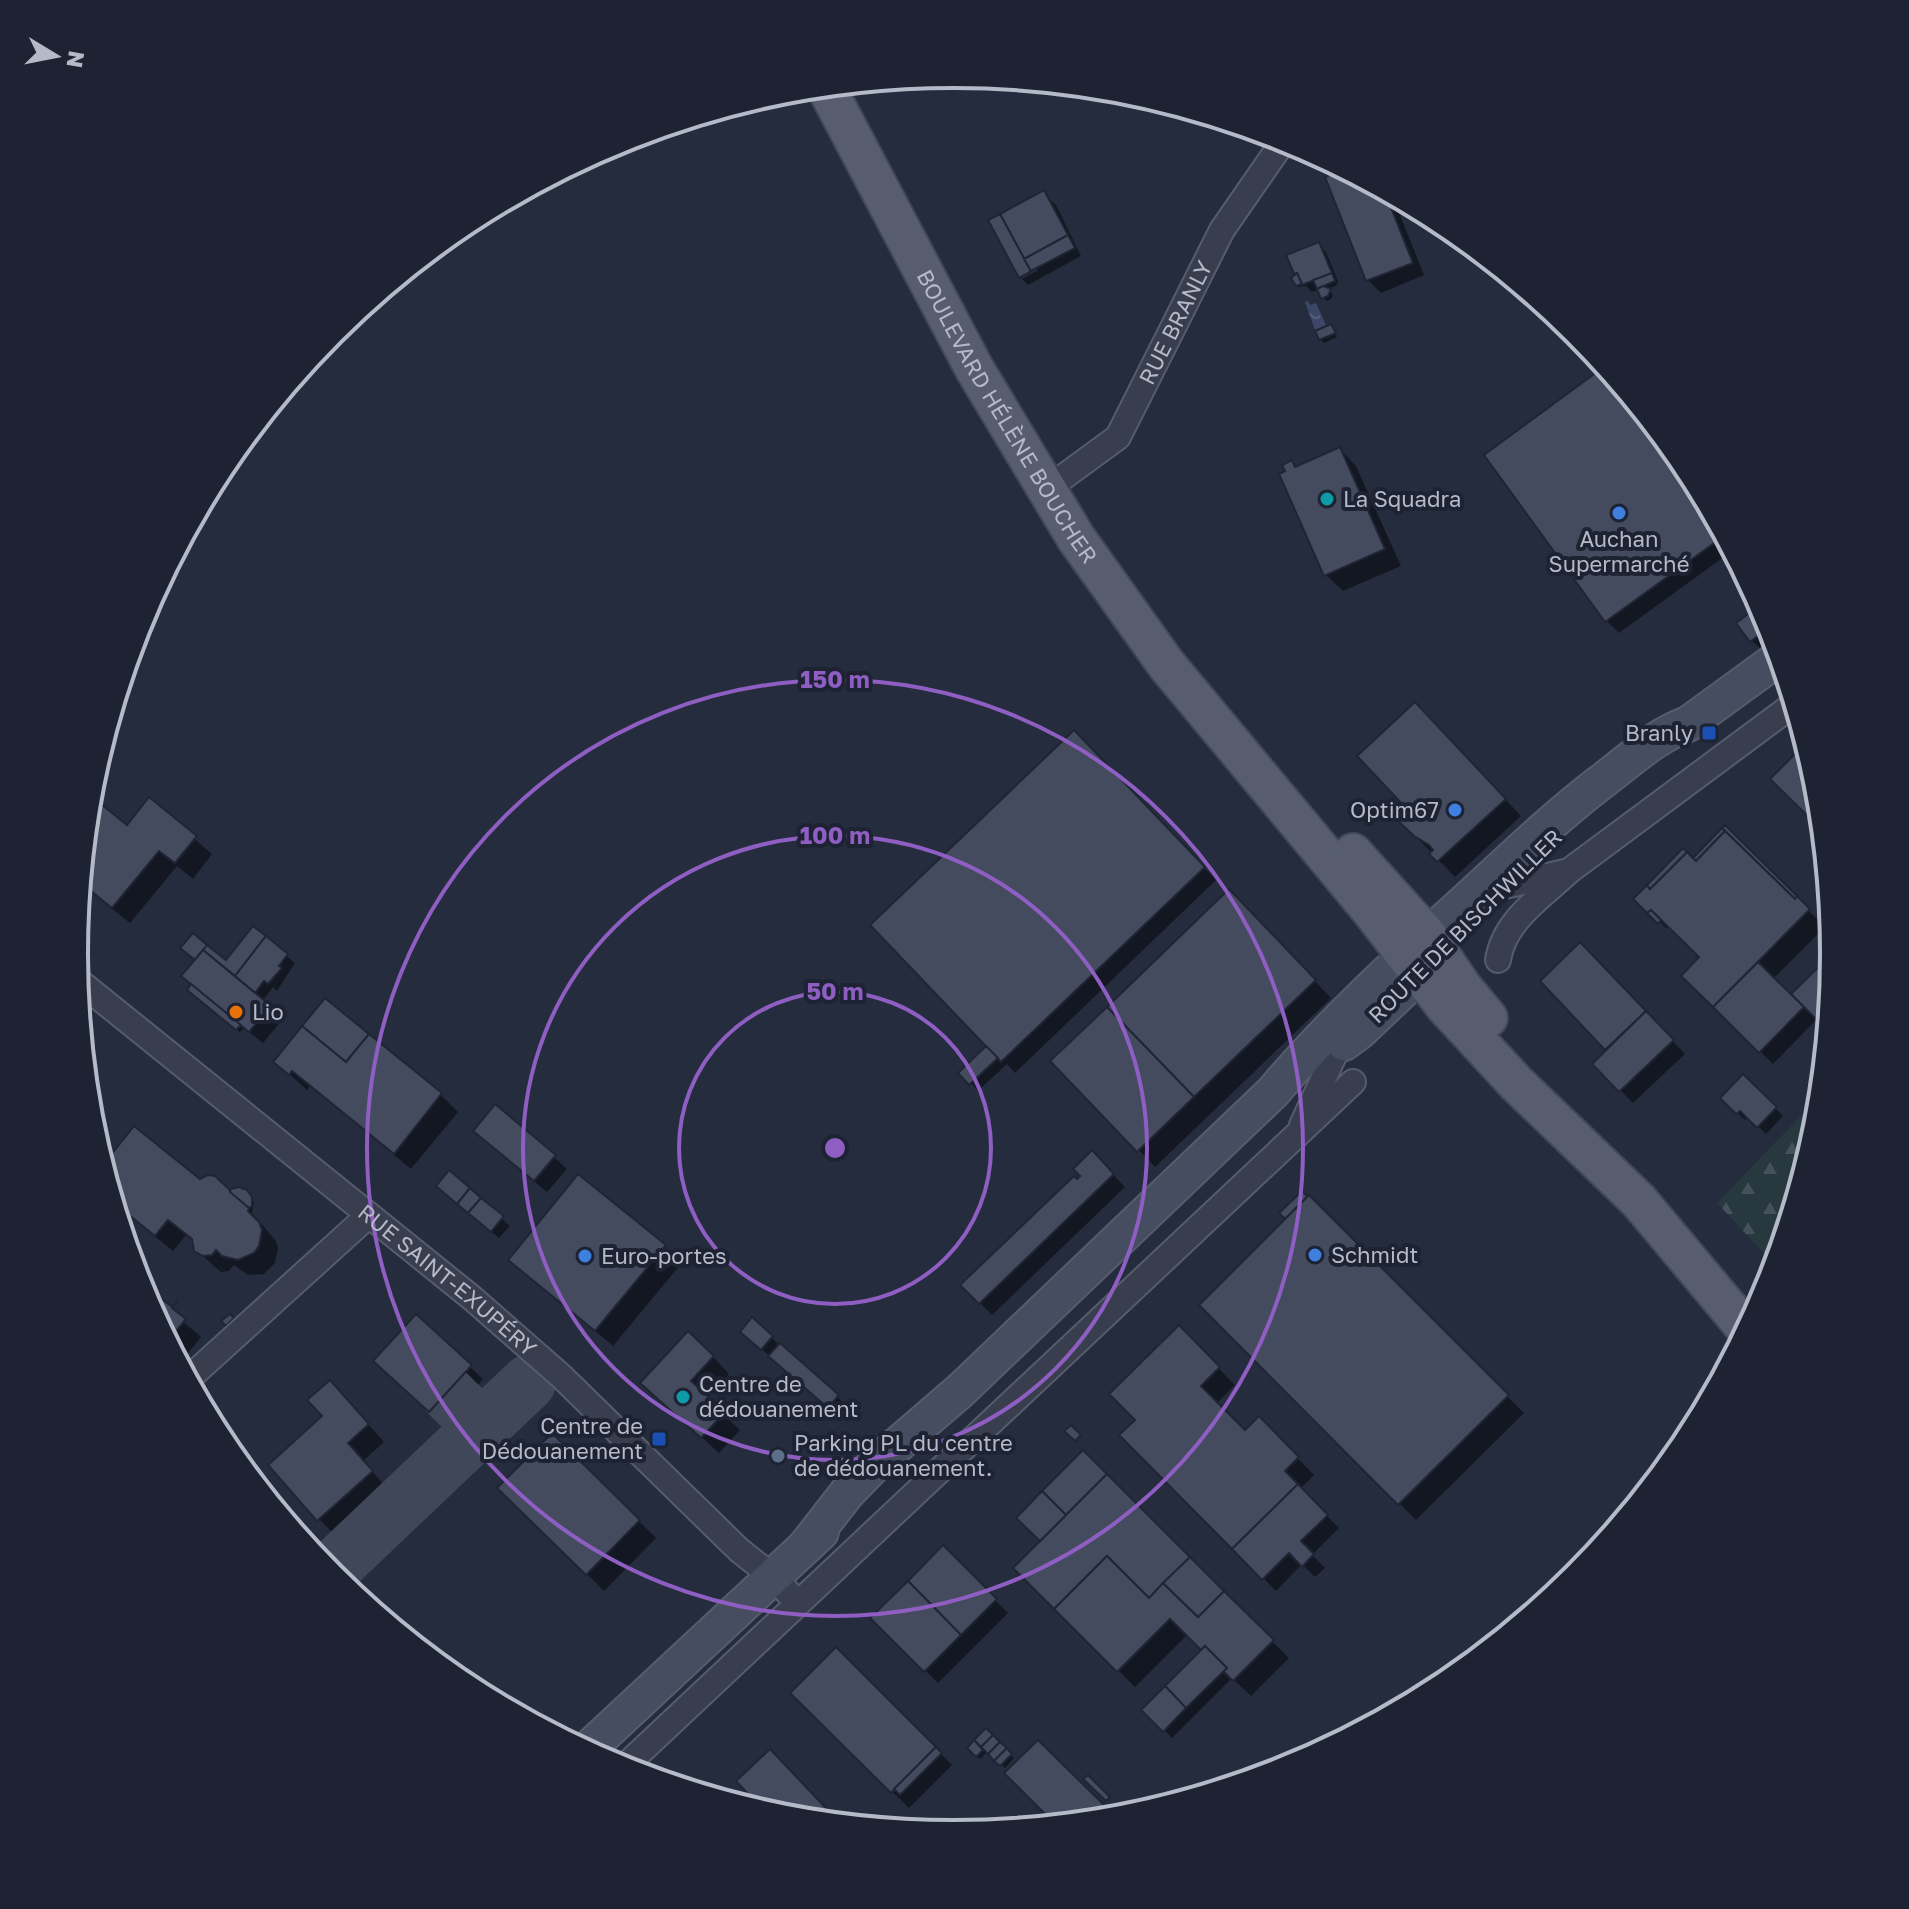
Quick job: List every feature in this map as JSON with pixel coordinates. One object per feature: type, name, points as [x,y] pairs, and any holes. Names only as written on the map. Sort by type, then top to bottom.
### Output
[{"type":"main road","name":"BOULEVARD HÉLÈNE BOUCHER","points":[[831,97],[974,368],[1093,562],[1166,664],[1219,729],[1424,955],[1463,988],[1524,1058],[1575,1133],[1599,1162],[1639,1201],[1740,1321]]},
{"type":"street","name":"RUE BRANLY","points":[[1047,489],[1118,437],[1222,230],[1276,150]]},
{"type":"street","name":"ROUTE DE BISCHWILLER","points":[[1273,1092],[1359,1032],[1424,955],[1528,842],[1671,730],[1688,724],[1770,664]]},
{"type":"street","name":"ROUTE DE BISCHWILLER","points":[[1498,960],[1500,945],[1509,927],[1569,871],[1785,711]]},
{"type":"street","name":"ROUTE DE BISCHWILLER","points":[[595,1743],[805,1547],[851,1488],[890,1450],[961,1390],[1273,1092],[1304,1055],[1424,955],[1476,922],[1552,835],[1682,736],[1688,724]]},
{"type":"street","points":[[1505,886],[1569,871]]},
{"type":"street","name":"RUE SAINT-EXUPÉRY","points":[[89,990],[472,1298],[561,1376],[739,1550],[773,1577],[797,1602]]},
{"type":"street","points":[[1300,1131],[1338,1047]]},
{"type":"street","points":[[633,1759],[1353,1082]]},
{"type":"street","points":[[195,1372],[369,1215]]},
{"type":"green space","points":[[1806,1110],[1791,1179],[1766,1256],[1717,1203]]},
{"type":"water","points":[[1308,301],[1310,305],[1316,303],[1326,325],[1315,330],[1305,302]]},
{"type":"building","points":[[1332,174],[1390,205],[1413,263],[1366,281],[1325,177]]},
{"type":"building","points":[[1044,190],[1068,235],[1024,259],[1000,214]]},
{"type":"building","points":[[1000,214],[1031,271],[1019,278],[988,220]]},
{"type":"building","points":[[1068,235],[1075,248],[1031,271],[1024,259]]},
{"type":"building","points":[[1319,242],[1332,273],[1302,285],[1286,255]]},
{"type":"building","points":[[1297,273],[1302,284],[1296,286],[1291,278]]},
{"type":"building","points":[[1332,273],[1335,281],[1317,289],[1313,280]]},
{"type":"building","points":[[1323,286],[1331,289],[1328,296],[1321,299],[1317,289]]},
{"type":"building","points":[[1331,324],[1336,333],[1319,340],[1315,331]]},
{"type":"building","name":"Auchan Supermarché","points":[[1596,373],[1642,427],[1675,473],[1716,542],[1605,622],[1484,455]]},
{"type":"building","name":"La Squadra","points":[[1340,447],[1385,549],[1324,576],[1279,474],[1285,471],[1282,465],[1292,460],[1295,467]]},
{"type":"building","points":[[1750,612],[1759,635],[1750,642],[1736,623]]},
{"type":"building","points":[[1415,702],[1506,799],[1437,862],[1429,854],[1433,850],[1429,845],[1414,836],[1393,816],[1404,806],[1357,756]]},
{"type":"building","points":[[1074,730],[1205,867],[1001,1062],[870,925]]},
{"type":"building","points":[[1796,753],[1810,818],[1770,779]]},
{"type":"building","points":[[149,797],[197,836],[175,863],[159,851],[112,908],[91,891],[102,804],[127,825]]},
{"type":"building","points":[[1725,825],[1797,896],[1795,899],[1722,828]]},
{"type":"building","points":[[1722,828],[1725,831],[1696,861],[1693,858]]},
{"type":"building","points":[[1725,831],[1795,899],[1797,896],[1810,909],[1713,1007],[1681,976],[1699,957],[1651,910],[1647,913],[1633,899],[1647,885],[1650,889],[1687,852],[1696,861]]},
{"type":"building","points":[[1683,848],[1687,852],[1650,889],[1647,885]]},
{"type":"building","points":[[1229,889],[1316,980],[1194,1097],[1107,1007]]},
{"type":"building","points":[[1651,910],[1661,920],[1658,924],[1647,913]]},
{"type":"building","points":[[253,926],[266,936],[235,976],[203,950],[207,945],[226,960]]},
{"type":"building","points":[[193,933],[207,945],[195,960],[180,948]]},
{"type":"building","points":[[266,936],[288,954],[279,966],[282,968],[268,984],[264,981],[255,993],[235,976]]},
{"type":"building","points":[[1580,942],[1646,1011],[1605,1050],[1540,981]]},
{"type":"building","points":[[203,950],[271,1006],[249,1032],[181,976]]},
{"type":"building","points":[[1758,962],[1804,1007],[1759,1053],[1713,1007]]},
{"type":"building","points":[[1821,965],[1818,1021],[1791,994]]},
{"type":"building","points":[[191,984],[241,1025],[236,1030],[187,990]]},
{"type":"building","points":[[325,998],[369,1034],[346,1062],[302,1026]]},
{"type":"building","points":[[1107,1007],[1194,1097],[1137,1152],[1050,1061]]},
{"type":"building","points":[[1646,1011],[1674,1040],[1619,1092],[1592,1064]]},
{"type":"building","points":[[302,1026],[346,1062],[369,1034],[442,1093],[394,1154],[292,1071],[289,1075],[273,1062]]},
{"type":"building","points":[[986,1046],[998,1058],[969,1085],[958,1073]]},
{"type":"building","points":[[1743,1074],[1777,1107],[1757,1128],[1740,1111],[1736,1114],[1720,1098]]},
{"type":"building","points":[[495,1104],[556,1155],[534,1181],[473,1131]]},
{"type":"building","points":[[134,1126],[200,1179],[215,1176],[249,1208],[248,1211],[259,1222],[262,1230],[259,1246],[254,1253],[238,1260],[222,1256],[216,1250],[212,1255],[203,1256],[194,1251],[192,1239],[168,1220],[155,1236],[129,1215],[112,1154]]},
{"type":"building","points":[[1092,1150],[1114,1174],[979,1304],[960,1285],[1074,1176],[1077,1179],[1080,1176],[1073,1169]]},
{"type":"building","points":[[449,1170],[470,1188],[457,1204],[436,1186]]},
{"type":"building","points":[[578,1174],[666,1245],[595,1331],[508,1260]]},
{"type":"building","points":[[239,1187],[247,1190],[252,1197],[249,1208],[230,1192]]},
{"type":"building","points":[[470,1188],[481,1198],[468,1213],[457,1204]]},
{"type":"building","points":[[1302,1191],[1308,1197],[1285,1219],[1279,1213]]},
{"type":"building","points":[[1309,1195],[1509,1395],[1398,1505],[1199,1305]]},
{"type":"building","points":[[481,1198],[504,1216],[491,1232],[468,1213]]},
{"type":"building","points":[[159,1297],[172,1307],[178,1300],[172,1308],[186,1319],[175,1333]]},
{"type":"building","points":[[230,1314],[234,1318],[226,1326],[221,1321]]},
{"type":"building","points":[[416,1314],[472,1365],[429,1412],[373,1361]]},
{"type":"building","points":[[752,1317],[773,1336],[761,1350],[740,1332]]},
{"type":"building","points":[[1179,1325],[1220,1367],[1201,1386],[1245,1430],[1259,1416],[1299,1457],[1285,1471],[1298,1484],[1232,1549],[1119,1435],[1135,1420],[1109,1394]]},
{"type":"building","name":"Centre de dédouanement","points":[[688,1331],[714,1356],[691,1381],[725,1412],[701,1438],[640,1383]]},
{"type":"building","points":[[780,1343],[839,1395],[828,1408],[768,1356]]},
{"type":"building","points":[[330,1380],[369,1424],[348,1443],[373,1471],[317,1521],[268,1465],[322,1416],[307,1400]]},
{"type":"building","points":[[1071,1425],[1081,1435],[1075,1441],[1064,1431]]},
{"type":"building","points":[[552,1433],[640,1520],[586,1575],[497,1488]]},
{"type":"building","points":[[1083,1450],[1107,1474],[1066,1515],[1042,1491]]},
{"type":"building","points":[[1107,1474],[1190,1557],[1149,1598],[1107,1556],[1054,1609],[1013,1568]]},
{"type":"building","points":[[1298,1484],[1328,1515],[1301,1541],[1314,1554],[1302,1567],[1289,1553],[1262,1580],[1232,1549]]},
{"type":"building","points":[[1042,1491],[1066,1515],[1040,1541],[1016,1518]]},
{"type":"building","points":[[943,1545],[997,1599],[961,1635],[908,1581]]},
{"type":"building","points":[[1107,1556],[1149,1598],[1163,1583],[1198,1617],[1224,1591],[1274,1640],[1233,1681],[1223,1671],[1227,1668],[1205,1646],[1201,1650],[1170,1619],[1117,1672],[1054,1609]]},
{"type":"building","points":[[1190,1557],[1224,1591],[1198,1617],[1163,1583]]},
{"type":"building","points":[[908,1581],[961,1635],[924,1672],[870,1618]]},
{"type":"building","points":[[1205,1646],[1227,1668],[1186,1708],[1165,1686]]},
{"type":"building","points":[[836,1647],[936,1747],[891,1793],[790,1693]]},
{"type":"building","points":[[1165,1686],[1186,1708],[1163,1732],[1141,1710]]},
{"type":"building","points":[[986,1728],[993,1735],[981,1747],[974,1740]]},
{"type":"building","points":[[993,1735],[1000,1742],[988,1754],[981,1747]]},
{"type":"building","points":[[974,1740],[983,1750],[976,1757],[967,1748]]},
{"type":"building","points":[[1038,1740],[1104,1805],[1101,1808],[1047,1816],[1004,1773]]},
{"type":"building","points":[[1000,1742],[1007,1748],[994,1761],[988,1754]]},
{"type":"building","points":[[936,1747],[942,1753],[900,1795],[894,1789]]},
{"type":"building","points":[[1007,1748],[1012,1754],[1000,1766],[994,1761]]},
{"type":"building","points":[[770,1749],[830,1812],[750,1796],[736,1781]]},
{"type":"building","points":[[1088,1775],[1110,1797],[1106,1801],[1083,1779]]},
{"type":"taxiway","points":[[338,1563],[528,1383]]},
{"type":"taxiway","points":[[447,1393],[483,1428]]},
{"type":"place","name":"La Squadra","points":[[1327,499]]},
{"type":"place","name":"Auchan Supermarché","points":[[1619,513]]},
{"type":"place","name":"Branly","points":[[1709,733]]},
{"type":"place","name":"Optim67","points":[[1455,810]]},
{"type":"place","name":"Lio","points":[[236,1012]]},
{"type":"place","name":"Schmidt","points":[[1315,1255]]},
{"type":"place","name":"Euro-portes","points":[[585,1256]]},
{"type":"place","name":"Centre de dédouanement","points":[[683,1397]]},
{"type":"place","name":"Centre de Dédouanement","points":[[659,1439]]},
{"type":"place","name":"Parking PL du centre de dédouanement.","points":[[778,1456]]}]
